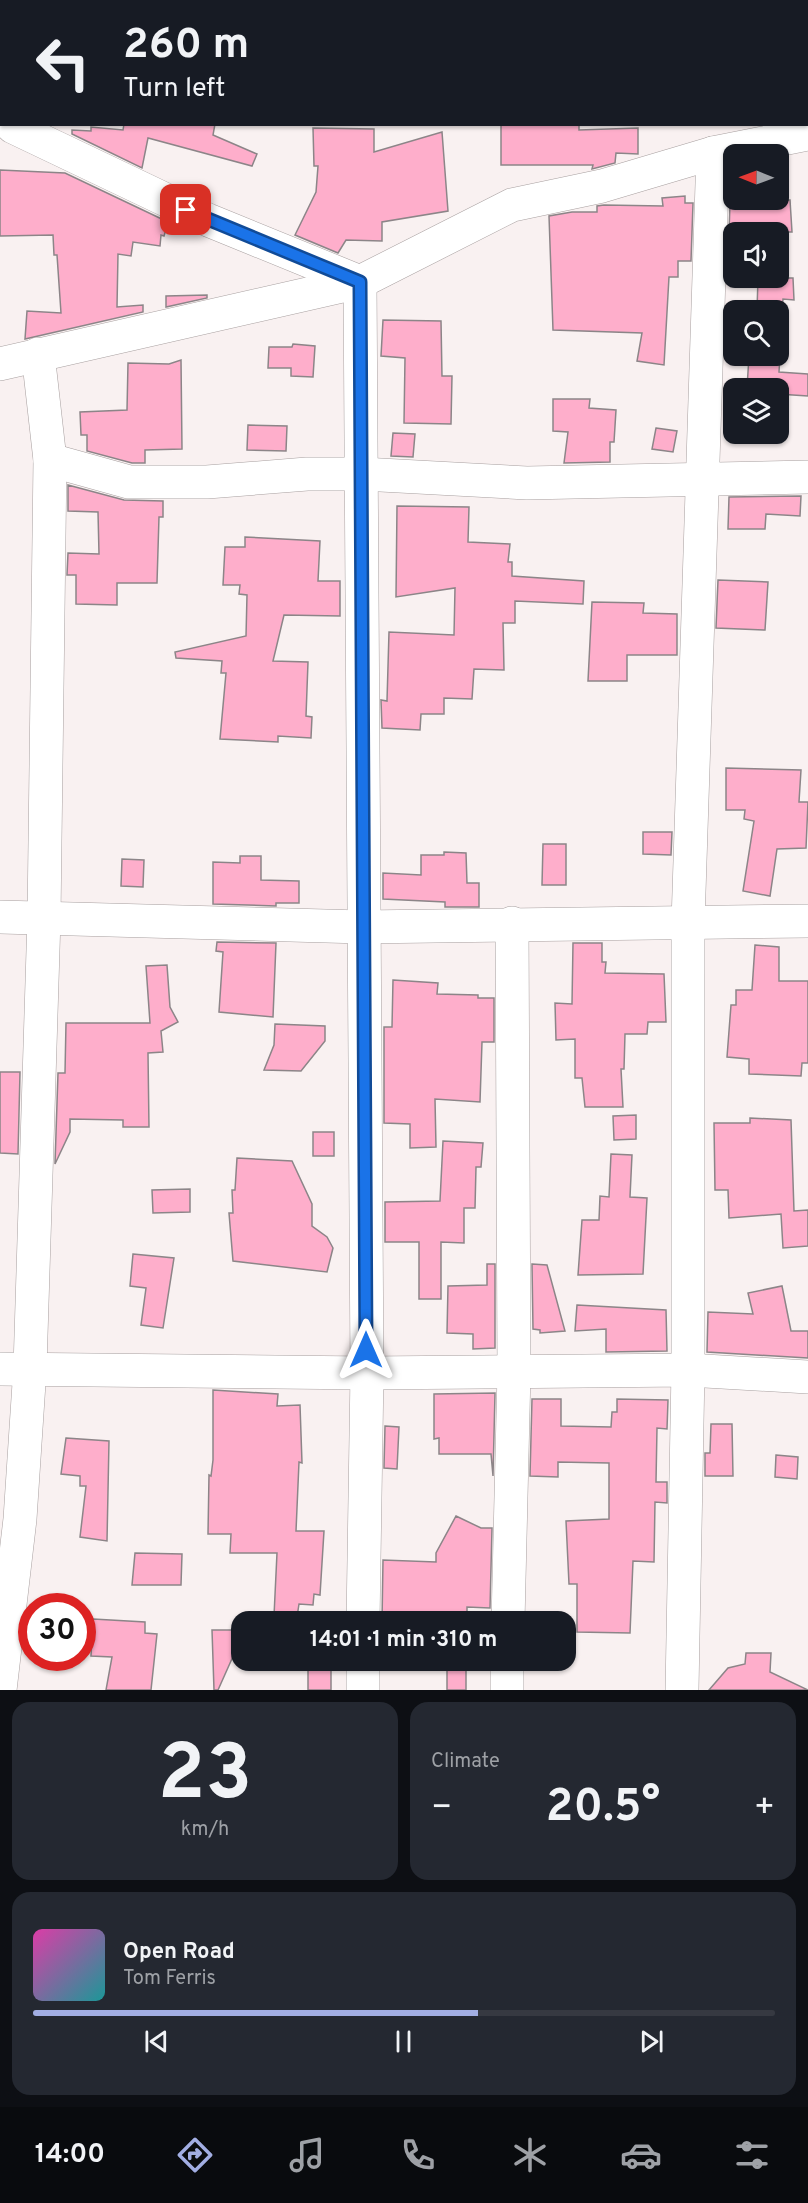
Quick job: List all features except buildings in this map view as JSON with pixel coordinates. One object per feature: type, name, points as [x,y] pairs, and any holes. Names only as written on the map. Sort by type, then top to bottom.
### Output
[{"type":"street","points":[[26,126],[207,220],[360,282]]},
{"type":"street","points":[[0,364],[360,282],[512,205],[602,186],[713,153],[808,134]]},
{"type":"street","points":[[682,1690],[688,1370],[688,923],[713,153]]},
{"type":"street","points":[[360,282],[362,927],[367,1373],[363,1611]]},
{"type":"street","points":[[0,1690],[20,1519],[15,1369],[44,918],[50,460],[39,354]]},
{"type":"street","points":[[50,460],[129,482],[207,482],[307,474],[362,474],[527,483],[701,477],[808,477]]},
{"type":"street","points":[[0,917],[362,927],[512,923],[808,921]]},
{"type":"street","points":[[508,1611],[514,1372],[512,923]]},
{"type":"street","points":[[15,1369],[367,1373],[688,1370],[808,1377]]},
{"type":"street","points":[[363,1671],[363,1690]]},
{"type":"street","points":[[507,1671],[507,1690]]},
{"type":"route","points":[[186,210],[360,282],[366,1350]]}]
